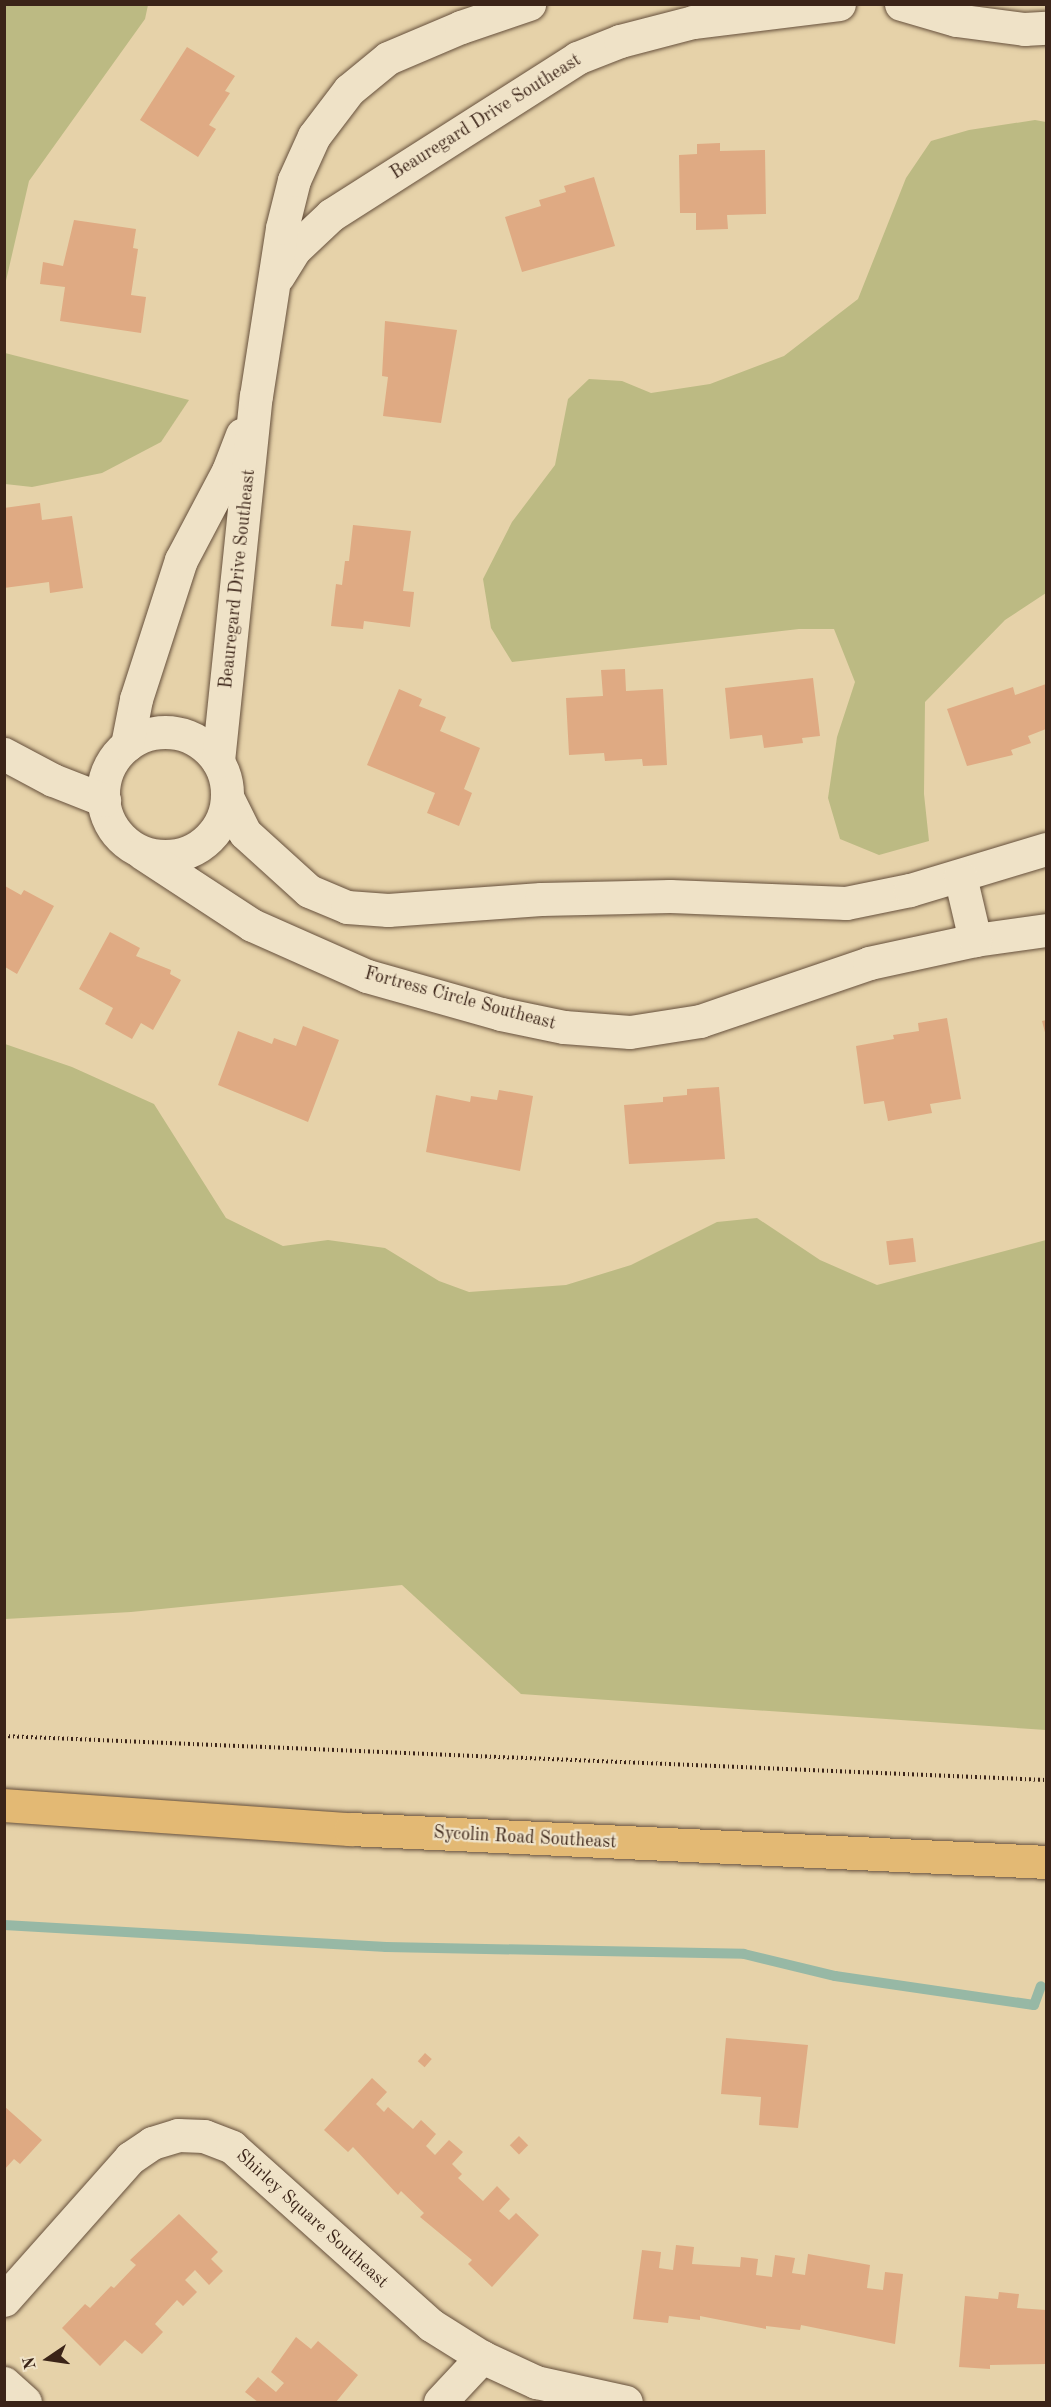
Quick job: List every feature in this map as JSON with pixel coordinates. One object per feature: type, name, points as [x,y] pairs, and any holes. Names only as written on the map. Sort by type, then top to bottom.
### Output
[{"type":"main road","name":"Sycolin Road Southeast","points":[[4,1805],[350,1829],[1047,1862]]},
{"type":"street","name":"Beauregard Drive Southeast","points":[[218,761],[256,396],[294,180],[314,136],[349,90],[388,58],[461,27],[529,4]]},
{"type":"street","name":"Beauregard Drive Southeast","points":[[276,280],[295,249],[331,215],[577,58],[620,41],[693,22],[839,4]]},
{"type":"street","points":[[901,4],[956,20],[1024,29],[1047,28]]},
{"type":"street","name":"Beauregard Drive Southeast","points":[[127,745],[136,699],[181,560],[228,471],[256,396]]},
{"type":"street","points":[[227,797],[219,826],[206,842],[186,853],[165,857],[142,853],[125,843],[111,826],[103,788],[112,762],[127,745],[160,732],[186,735],[204,745],[218,761],[227,797],[245,833],[309,891],[347,907],[410,909],[541,899],[670,896],[846,903],[960,876],[1047,849]]},
{"type":"street","points":[[4,754],[53,780],[104,800]]},
{"type":"street","name":"Fortress Circle Southeast","points":[[142,853],[252,925],[367,976],[501,1014],[564,1027],[630,1032],[700,1021],[869,963],[975,940],[1047,930]]},
{"type":"street","points":[[960,876],[975,940]]},
{"type":"street","name":"Shirley Square Southeast","points":[[4,2300],[130,2158],[152,2143],[178,2135],[204,2136],[232,2147],[431,2325],[482,2357],[536,2382],[626,2403]]},
{"type":"street","points":[[440,2403],[482,2357]]},
{"type":"street","points":[[4,2383],[26,2403]]},
{"type":"path","points":[[4,1736],[1047,1780]]},
{"type":"shaded area","points":[[5,4],[148,5],[145,19],[29,181],[5,285]]},
{"type":"shaded area","points":[[1035,120],[1046,122],[1046,593],[1005,620],[925,702],[924,794],[929,841],[879,855],[840,839],[828,798],[837,737],[855,682],[834,629],[799,629],[512,662],[491,628],[483,579],[512,522],[555,465],[568,399],[589,379],[622,381],[651,393],[710,384],[784,356],[858,299],[906,178],[931,141],[969,130]]},
{"type":"shaded area","points":[[4,353],[189,400],[161,442],[102,473],[32,487],[5,484]]},
{"type":"shaded area","points":[[5,1044],[72,1067],[154,1104],[226,1218],[283,1246],[328,1240],[385,1248],[439,1281],[469,1292],[566,1285],[631,1265],[717,1222],[757,1218],[820,1260],[877,1285],[1046,1240],[1046,1730],[521,1694],[402,1585],[131,1612],[5,1619]]},
{"type":"building","points":[[187,47],[235,76],[225,91],[230,93],[209,125],[216,129],[198,157],[140,120]]},
{"type":"building","points":[[720,143],[720,151],[765,150],[766,214],[727,215],[728,229],[696,230],[696,213],[680,213],[679,155],[697,154],[697,144]]},
{"type":"building","points":[[594,177],[615,246],[522,272],[505,217],[541,206],[539,200],[566,192],[564,186]]},
{"type":"building","points":[[74,220],[136,229],[133,248],[138,249],[131,295],[146,297],[141,333],[60,321],[65,287],[40,284],[43,262],[63,266]]},
{"type":"building","points":[[385,321],[457,330],[441,423],[383,416],[388,377],[382,376]]},
{"type":"building","points":[[40,503],[42,520],[72,516],[83,588],[50,593],[49,582],[4,588],[4,508]]},
{"type":"building","points":[[353,525],[411,531],[403,591],[414,592],[410,627],[364,621],[363,629],[331,626],[336,584],[342,585],[345,561],[349,561]]},
{"type":"building","points":[[625,669],[626,691],[663,689],[667,765],[643,766],[642,759],[605,761],[604,753],[569,755],[566,698],[603,696],[601,670]]},
{"type":"building","points":[[813,678],[820,736],[802,738],[803,743],[764,748],[762,735],[730,739],[725,688]]},
{"type":"building","points":[[1046,684],[1046,729],[1028,736],[1031,743],[1011,750],[1013,755],[967,766],[947,709],[1013,687],[1015,695]]},
{"type":"building","points":[[399,689],[422,699],[419,706],[446,717],[440,731],[480,748],[464,789],[472,793],[459,826],[427,813],[435,793],[367,765]]},
{"type":"building","points":[[5,886],[21,895],[24,890],[54,906],[17,974],[5,967]]},
{"type":"building","points":[[110,932],[140,948],[136,956],[171,970],[170,974],[181,980],[153,1030],[141,1023],[132,1039],[105,1024],[113,1008],[79,989]]},
{"type":"building","points":[[947,1018],[961,1099],[930,1104],[932,1113],[888,1121],[884,1101],[864,1104],[856,1046],[894,1039],[893,1035],[919,1031],[918,1023]]},
{"type":"building","points":[[1046,1020],[1046,1036],[1042,1021]]},
{"type":"building","points":[[303,1026],[339,1040],[308,1122],[218,1085],[238,1031],[272,1044],[274,1038],[296,1046]]},
{"type":"building","points":[[719,1087],[725,1159],[629,1164],[624,1105],[663,1102],[663,1097],[687,1095],[687,1089]]},
{"type":"building","points":[[499,1090],[533,1096],[520,1171],[426,1152],[436,1095],[470,1102],[471,1096],[497,1100]]},
{"type":"building","points":[[913,1238],[916,1262],[889,1265],[886,1241]]},
{"type":"building","points":[[726,2038],[808,2045],[798,2128],[759,2125],[761,2097],[721,2094]]},
{"type":"building","points":[[425,2053],[432,2059],[425,2067],[418,2061]]},
{"type":"building","points":[[372,2078],[387,2092],[376,2104],[384,2112],[388,2107],[413,2129],[421,2120],[436,2134],[426,2146],[435,2155],[449,2140],[463,2152],[452,2164],[462,2174],[458,2178],[483,2201],[497,2186],[510,2199],[499,2211],[509,2220],[516,2213],[539,2235],[492,2287],[468,2264],[472,2260],[420,2217],[424,2213],[401,2191],[398,2195],[353,2147],[348,2152],[324,2130]]},
{"type":"building","points":[[4,2106],[42,2140],[20,2164],[14,2159],[4,2170]]},
{"type":"building","points":[[519,2136],[528,2145],[519,2154],[510,2145]]},
{"type":"building","points":[[179,2214],[218,2252],[211,2259],[223,2271],[209,2285],[195,2270],[185,2280],[197,2292],[183,2306],[177,2300],[155,2324],[163,2332],[142,2354],[125,2340],[100,2366],[62,2328],[85,2304],[90,2308],[111,2286],[114,2288],[136,2265],[130,2260]]},
{"type":"building","points":[[676,2245],[694,2247],[692,2264],[740,2267],[741,2257],[758,2259],[756,2275],[772,2277],[775,2255],[795,2258],[792,2273],[805,2275],[808,2254],[870,2265],[867,2288],[883,2290],[885,2272],[903,2274],[895,2344],[801,2325],[800,2330],[766,2326],[766,2329],[700,2316],[700,2320],[669,2316],[668,2323],[633,2319],[642,2250],[661,2252],[659,2268],[673,2270]]},
{"type":"building","points":[[999,2292],[1019,2294],[1017,2308],[1046,2310],[1046,2364],[990,2365],[990,2369],[959,2367],[965,2296],[998,2299]]},
{"type":"building","points":[[296,2337],[311,2349],[318,2341],[358,2375],[336,2402],[258,2402],[245,2392],[258,2377],[276,2392],[284,2383],[271,2372]]},
{"type":"waterway","points":[[4,1925],[386,1947],[744,1954],[835,1976],[1034,2005],[1041,1986]]}]
